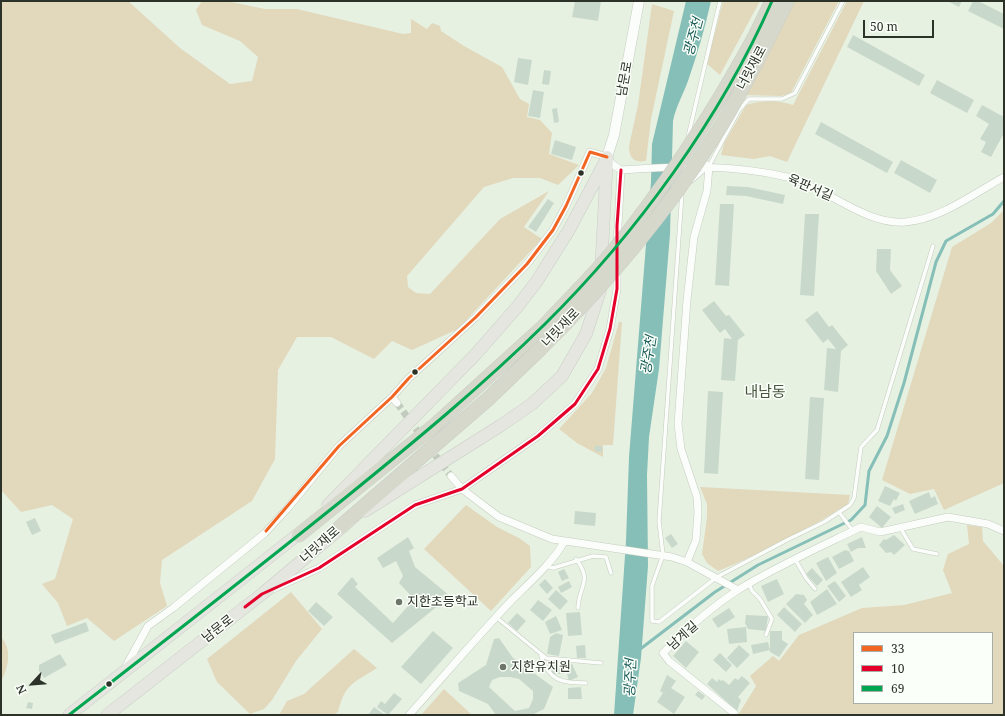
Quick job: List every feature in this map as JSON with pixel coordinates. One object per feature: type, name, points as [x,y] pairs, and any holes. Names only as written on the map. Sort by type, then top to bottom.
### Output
[{"type":"highway","name":"너릿재로","points":[[299,535],[435,425],[544,326],[609,256],[646,209],[697,136],[725,92],[772,1]]},
{"type":"highway","name":"너릿재로","points":[[340,527],[488,399],[540,349],[598,288],[673,196],[716,135],[757,61],[787,1]]},
{"type":"main road","points":[[340,527],[500,426],[532,404],[562,376],[586,334],[600,291],[607,157]]},
{"type":"main road","points":[[299,535],[475,355],[518,306],[537,281],[569,230],[607,157]]},
{"type":"main road","name":"너릿재로","points":[[262,594],[340,527]]},
{"type":"main road","name":"너릿재로","points":[[123,673],[299,535]]},
{"type":"main road","name":"남문로","points":[[107,715],[262,594]]},
{"type":"main road","points":[[69,715],[123,673]]},
{"type":"street","name":"남문로","points":[[607,157],[614,135],[639,1]]},
{"type":"street","points":[[123,673],[148,626],[173,608],[265,532],[287,509],[339,446],[392,397],[408,378],[476,317],[527,264],[553,230],[566,206],[590,152],[607,157],[612,164],[621,170]]},
{"type":"street","points":[[687,562],[696,540],[698,512],[697,497],[681,449],[678,424],[687,300],[694,237],[707,191],[709,166]]},
{"type":"street","name":"육판서길","points":[[621,170],[709,166],[787,177],[865,213],[891,222],[921,219],[935,215],[1004,177]]},
{"type":"street","name":"남문로","points":[[262,594],[319,568],[415,505],[462,489],[538,436],[575,404],[598,369],[610,329],[617,289],[617,226],[621,170]]},
{"type":"street","points":[[392,397],[397,403]]},
{"type":"street","points":[[450,476],[462,489],[499,517],[539,535],[564,542],[660,555],[687,562],[735,589]]},
{"type":"street","name":"남계길","points":[[734,713],[669,661],[663,653],[681,635],[735,589],[749,584],[851,528],[861,527],[880,532],[901,529],[948,517],[988,524],[1004,531]]},
{"type":"street","points":[[409,715],[496,617],[544,566],[558,555],[564,542]]},
{"type":"lane","points":[[709,166],[688,136],[720,1]]},
{"type":"lane","points":[[843,1],[794,93],[782,99],[749,99],[740,110],[709,166],[684,188],[681,199],[660,521],[660,555],[652,586],[652,621],[659,622],[719,579],[840,513],[850,505],[854,498],[861,447],[877,430],[933,246]]},
{"type":"lane","points":[[840,513],[851,528]]},
{"type":"lane","points":[[901,529],[913,549],[937,554]]},
{"type":"lane","points":[[544,566],[553,568],[576,559],[593,556],[606,557],[611,573]]},
{"type":"lane","points":[[576,559],[585,570],[585,580],[578,600],[578,608]]},
{"type":"lane","points":[[796,559],[806,578],[815,589]]},
{"type":"lane","points":[[749,584],[752,591],[760,600],[772,619],[766,635]]},
{"type":"lane","points":[[496,617],[528,642],[540,656],[551,674],[564,683],[586,683]]},
{"type":"lane","points":[[540,656],[552,660],[601,663]]},
{"type":"shaded area","points":[[1,1],[128,1],[180,48],[230,84],[252,81],[258,57],[240,41],[202,25],[196,10],[202,1],[226,1],[265,9],[297,9],[403,34],[411,33],[411,19],[427,29],[432,23],[440,26],[441,31],[464,46],[502,67],[520,99],[529,104],[527,117],[540,120],[552,133],[549,154],[579,165],[558,185],[540,178],[513,178],[484,187],[407,276],[408,287],[416,293],[430,294],[500,219],[549,191],[524,227],[542,239],[458,329],[412,350],[392,341],[374,359],[331,337],[297,337],[278,370],[275,459],[252,501],[162,560],[160,583],[167,606],[114,641],[87,618],[67,626],[58,603],[42,584],[55,579],[73,519],[52,505],[21,512],[1,490]]},
{"type":"shaded area","points":[[723,1],[760,1],[720,75],[707,64]]},
{"type":"shaded area","points":[[790,1],[839,1],[791,93],[781,96],[743,95]]},
{"type":"shaded area","points":[[847,1],[864,1],[787,162],[770,156],[754,159],[721,155],[724,143],[746,105],[770,101],[793,105]]},
{"type":"shaded area","points":[[652,4],[674,11],[651,119],[646,161],[636,161],[631,157],[629,146],[638,105]]},
{"type":"shaded area","points":[[1004,210],[1004,483],[944,510],[934,489],[910,494],[882,480],[952,247],[991,223]]},
{"type":"shaded area","points":[[619,322],[622,322],[613,445],[603,445],[603,457],[577,443],[559,429],[592,393],[606,368]]},
{"type":"shaded area","points":[[700,487],[850,495],[848,504],[817,523],[768,549],[718,571],[707,563],[702,554],[707,517],[707,504]]},
{"type":"shaded area","points":[[466,505],[497,527],[519,538],[530,546],[531,567],[491,611],[424,549]]},
{"type":"shaded area","points":[[967,525],[982,527],[983,541],[1004,566],[1004,715],[738,715],[756,686],[750,676],[773,656],[779,661],[799,635],[862,608],[904,605],[952,593],[943,570],[948,554],[969,544]]},
{"type":"shaded area","points":[[291,592],[322,629],[296,661],[272,700],[264,709],[250,714],[217,682],[207,659]]},
{"type":"shaded area","points":[[1,637],[7,647],[8,659],[6,670],[1,682]]},
{"type":"shaded area","points":[[354,649],[377,668],[356,681],[347,689],[338,712],[333,715],[279,715],[287,701],[304,694]]},
{"type":"shaded area","points":[[444,689],[472,715],[421,715]]},
{"type":"water","name":"광주천","points":[[686,1],[711,1],[695,61],[673,121],[670,234],[659,369],[649,437],[647,475],[648,566],[641,658],[633,715],[614,715],[626,541],[629,457],[651,182],[652,144]]},
{"type":"building","points":[[575,1],[601,1],[598,21],[572,17]]},
{"type":"building","points":[[947,1],[962,1],[959,7]]},
{"type":"building","points":[[973,1],[978,1],[1004,14],[1004,29],[968,11]]},
{"type":"building","points":[[853,35],[925,75],[919,86],[847,47]]},
{"type":"building","points":[[518,58],[532,60],[528,85],[514,82]]},
{"type":"building","points":[[544,70],[551,71],[549,85],[542,84]]},
{"type":"building","points":[[937,80],[974,100],[967,113],[930,93]]},
{"type":"building","points":[[533,90],[544,92],[540,118],[528,116]]},
{"type":"building","points":[[982,105],[1004,117],[1004,133],[991,157],[981,152],[986,142],[980,139],[989,124],[976,116]]},
{"type":"building","points":[[557,108],[559,122],[554,123],[552,109]]},
{"type":"building","points":[[821,122],[893,162],[887,173],[815,134]]},
{"type":"building","points":[[555,140],[576,147],[572,160],[551,154]]},
{"type":"building","points":[[901,160],[937,180],[930,193],[894,173]]},
{"type":"building","points":[[727,186],[748,187],[785,195],[783,204],[746,196],[726,195]]},
{"type":"building","points":[[548,199],[554,203],[536,232],[528,227]]},
{"type":"building","points":[[720,204],[734,204],[729,286],[715,285]]},
{"type":"building","points":[[805,214],[819,214],[814,296],[800,295]]},
{"type":"building","points":[[877,249],[891,249],[890,270],[902,286],[891,294],[876,271]]},
{"type":"building","points":[[714,301],[726,316],[729,315],[745,335],[738,340],[735,381],[721,380],[724,338],[732,339],[725,329],[720,333],[702,310]]},
{"type":"building","points":[[817,311],[829,327],[832,325],[848,345],[841,351],[838,392],[824,390],[827,348],[836,349],[828,339],[823,343],[805,320]]},
{"type":"building","points":[[708,391],[723,392],[718,474],[704,473]]},
{"type":"building","points":[[810,397],[824,398],[819,480],[805,479]]},
{"type":"building","points":[[595,446],[602,446],[602,452],[595,451]]},
{"type":"building","points":[[885,486],[900,493],[896,501],[894,499],[890,506],[878,501]]},
{"type":"building","points":[[929,492],[931,498],[935,496],[938,504],[915,514],[909,501]]},
{"type":"building","points":[[903,504],[905,510],[895,514],[892,508]]},
{"type":"building","points":[[877,506],[891,517],[882,528],[869,517]]},
{"type":"building","points":[[575,511],[596,513],[595,526],[574,524]]},
{"type":"building","points":[[35,518],[41,531],[32,535],[26,522]]},
{"type":"building","points":[[671,534],[678,544],[672,548],[665,538]]},
{"type":"building","points":[[894,535],[905,545],[894,555],[891,552],[886,553],[879,545],[884,539],[886,540]]},
{"type":"building","points":[[408,537],[414,548],[409,551],[415,567],[450,596],[392,643],[337,594],[352,577],[358,584],[355,587],[393,623],[414,599],[399,583],[403,576],[396,561],[383,568],[377,558]]},
{"type":"building","points":[[862,537],[866,548],[858,548],[851,552],[847,544]]},
{"type":"building","points":[[845,550],[849,551],[854,561],[839,569],[832,557]]},
{"type":"building","points":[[828,557],[837,573],[826,581],[816,563]]},
{"type":"building","points":[[863,567],[870,577],[859,585],[862,590],[851,597],[841,582]]},
{"type":"building","points":[[812,568],[823,580],[817,586],[806,574]]},
{"type":"building","points":[[564,569],[569,578],[562,581],[558,572]]},
{"type":"building","points":[[545,579],[553,588],[547,594],[539,585]]},
{"type":"building","points":[[777,579],[784,594],[768,602],[761,586]]},
{"type":"building","points":[[569,581],[572,587],[561,593],[558,587]]},
{"type":"building","points":[[835,581],[846,596],[839,602],[827,586]]},
{"type":"building","points":[[827,589],[837,604],[817,615],[810,602]]},
{"type":"building","points":[[556,590],[568,601],[560,610],[548,599]]},
{"type":"building","points":[[796,594],[804,595],[807,600],[804,604],[813,615],[805,623],[786,604]]},
{"type":"building","points":[[538,600],[552,610],[543,621],[530,610]]},
{"type":"building","points":[[316,602],[333,617],[324,626],[308,611]]},
{"type":"building","points":[[784,607],[802,624],[795,632],[777,615]]},
{"type":"building","points":[[729,608],[735,617],[718,628],[712,619]]},
{"type":"building","points":[[580,612],[582,635],[568,636],[566,613]]},
{"type":"building","points":[[517,613],[526,621],[517,631],[508,623]]},
{"type":"building","points":[[746,615],[768,616],[766,631],[748,629],[745,623]]},
{"type":"building","points":[[556,616],[562,630],[550,634],[545,622]]},
{"type":"building","points":[[86,622],[89,631],[55,644],[51,635]]},
{"type":"building","points":[[746,627],[747,642],[729,644],[727,629]]},
{"type":"building","points":[[433,631],[453,648],[421,684],[401,667]]},
{"type":"building","points":[[770,631],[782,631],[782,640],[788,644],[779,657],[770,652]]},
{"type":"building","points":[[556,633],[563,635],[559,656],[547,654],[550,637]]},
{"type":"building","points":[[499,638],[513,658],[553,687],[544,709],[532,715],[496,715],[488,704],[459,691],[458,683],[486,665],[494,639]],"holes":[[[500,677],[519,679],[533,691],[533,699],[529,708],[515,711],[489,687],[492,680]]]},
{"type":"building","points":[[686,641],[699,652],[686,668],[673,656]]},
{"type":"building","points":[[768,642],[770,650],[753,654],[751,645]]},
{"type":"building","points":[[585,645],[586,658],[577,658],[576,646]]},
{"type":"building","points":[[739,645],[750,655],[737,668],[727,658]]},
{"type":"building","points":[[720,653],[732,665],[726,672],[713,660]]},
{"type":"building","points":[[60,654],[67,665],[44,678],[39,671],[39,665]]},
{"type":"building","points":[[552,664],[566,664],[565,674],[552,674]]},
{"type":"building","points":[[572,664],[578,677],[569,681],[567,666]]},
{"type":"building","points":[[667,675],[676,681],[671,688],[685,697],[674,714],[657,702],[663,693],[660,691]]},
{"type":"building","points":[[742,676],[750,683],[738,697],[741,700],[737,711],[707,684],[712,678],[717,682],[719,679],[721,681],[723,680],[729,685],[735,678],[738,680]]},
{"type":"building","points":[[581,687],[582,699],[568,699],[568,688]]},
{"type":"building","points":[[698,691],[705,696],[702,700],[695,695]]},
{"type":"building","points":[[394,693],[402,699],[388,715],[377,707],[381,701],[385,704]]},
{"type":"building","points":[[28,702],[33,703],[32,709],[26,708]]},
{"type":"building","points":[[374,707],[385,715],[368,715]]},
{"type":"waterway","points":[[639,650],[715,592],[758,565],[851,520],[865,505],[869,471],[887,436],[904,383],[936,262],[946,241],[993,214],[1004,201]]},
{"type":"tunnel","points":[[397,403],[422,437]]},
{"type":"tunnel","points":[[429,447],[451,476]]},
{"type":"transit line","name":"69","points":[[69,715],[277,553],[345,498],[472,392],[545,324],[579,289],[611,252],[643,214],[673,173],[728,88],[772,1]]},
{"type":"transit line","name":"33","points":[[266,531],[339,446],[392,397],[409,378],[476,317],[527,264],[553,230],[566,206],[590,152],[607,157]]},
{"type":"transit line","name":"10","points":[[245,607],[262,594],[319,568],[415,505],[462,489],[538,436],[575,404],[598,369],[610,329],[617,289],[617,226],[621,170]]},
{"type":"place","name":"지한초등학교","points":[[399,602]]},
{"type":"place","name":"지한유치원","points":[[503,667]]},
{"type":"district","name":"내남동","points":[[765,393]]}]
